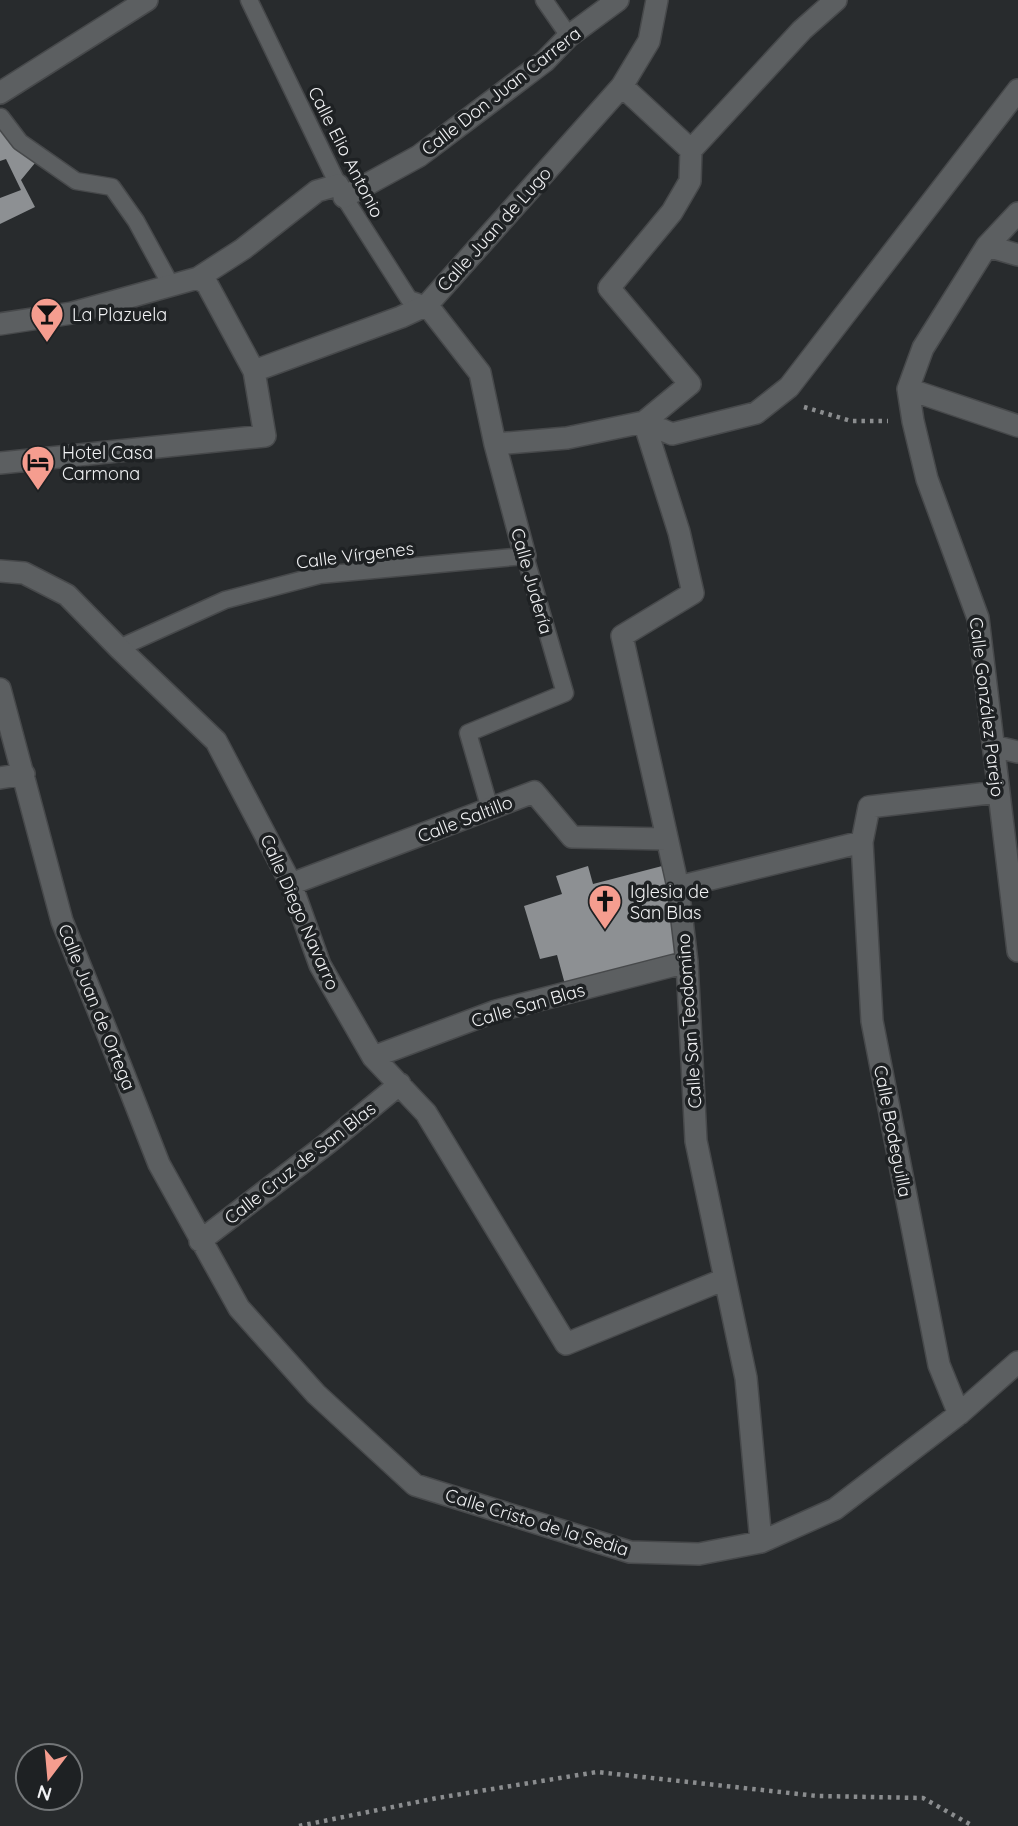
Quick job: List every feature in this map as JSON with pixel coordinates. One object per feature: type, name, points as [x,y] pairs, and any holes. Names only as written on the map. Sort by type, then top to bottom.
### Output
[{"type":"street","points":[[0,93],[147,0]]},
{"type":"street","name":"Calle Elio Antonio","points":[[250,0],[341,191],[409,299],[427,305]]},
{"type":"street","points":[[544,0],[569,36]]},
{"type":"street","name":"Calle Don Juan Carrera","points":[[0,324],[72,313],[198,278],[243,249],[317,191],[341,191],[419,156],[545,61],[569,36],[618,0]]},
{"type":"street","name":"Calle Juan de Lugo","points":[[254,371],[427,305],[622,86],[649,41],[657,0]]},
{"type":"street","points":[[495,444],[567,438],[644,422],[690,384],[609,288],[672,212],[690,181],[691,150],[802,30],[836,0]]},
{"type":"street","points":[[622,86],[691,150]]},
{"type":"street","points":[[644,422],[672,434],[755,413],[789,387],[1018,90]]},
{"type":"street","points":[[890,256],[940,215],[1018,114]]},
{"type":"street","points":[[1,117],[20,142],[76,181],[111,187],[136,222],[172,286]]},
{"type":"street","points":[[1018,214],[987,246],[923,348],[908,389],[1018,426]]},
{"type":"street","points":[[987,246],[1018,255]]},
{"type":"street","points":[[0,464],[265,436],[254,371],[207,284],[198,278]]},
{"type":"street","name":"Calle Judería","points":[[427,305],[480,373],[495,444],[565,693],[468,733],[490,809]]},
{"type":"street","name":"Calle González Parejo","points":[[908,389],[927,479],[978,618],[1018,951]]},
{"type":"street","name":"Calle San Teodomino","points":[[644,422],[679,532],[693,593],[622,636],[678,887],[688,962],[696,1141],[746,1378],[761,1542]]},
{"type":"street","name":"Calle Vírgenes","points":[[119,648],[225,600],[320,575],[525,556]]},
{"type":"street","name":"Calle Diego Navarro","points":[[0,571],[23,573],[67,595],[216,741],[291,884],[320,965],[373,1057],[426,1113],[566,1344],[725,1279]]},
{"type":"street","name":"Calle Juan de Ortega","points":[[0,689],[62,921],[159,1164],[239,1308]]},
{"type":"street","points":[[993,746],[1018,752]]},
{"type":"street","points":[[0,778],[24,774]]},
{"type":"street","name":"Calle Saltillo","points":[[291,884],[534,792],[572,837],[666,839]]},
{"type":"street","name":"Calle Bodeguilla","points":[[959,1414],[939,1365],[872,1021],[862,842],[869,807],[998,792]]},
{"type":"street","points":[[678,887],[862,842]]},
{"type":"street","name":"Calle San Blas","points":[[373,1057],[496,1011],[688,962]]},
{"type":"street","name":"Calle Cruz de San Blas","points":[[201,1241],[400,1084]]},
{"type":"street","name":"Calle Cristo de la Sedia","points":[[239,1308],[316,1394],[415,1485],[630,1552],[699,1554],[761,1542],[835,1509],[959,1414],[1018,1362]]},
{"type":"path","points":[[775,398],[851,421],[913,421]]},
{"type":"path","points":[[299,1826],[437,1798],[597,1772],[817,1796],[923,1798],[973,1826]]},
{"type":"building","points":[[0,123],[12,141],[35,163],[21,180],[35,207],[0,224],[0,198],[21,190],[6,159],[0,161]]},
{"type":"building","name":"Iglesia de San Blas","points":[[666,865],[682,956],[566,988],[557,955],[540,959],[524,906],[562,894],[556,876],[588,866],[593,884]]},
{"type":"place","name":"La Plazuela","points":[[47,344]]},
{"type":"place","name":"Hotel Casa Carmona","points":[[38,492]]},
{"type":"place","name":"Iglesia de San Blas","points":[[605,931]]}]
